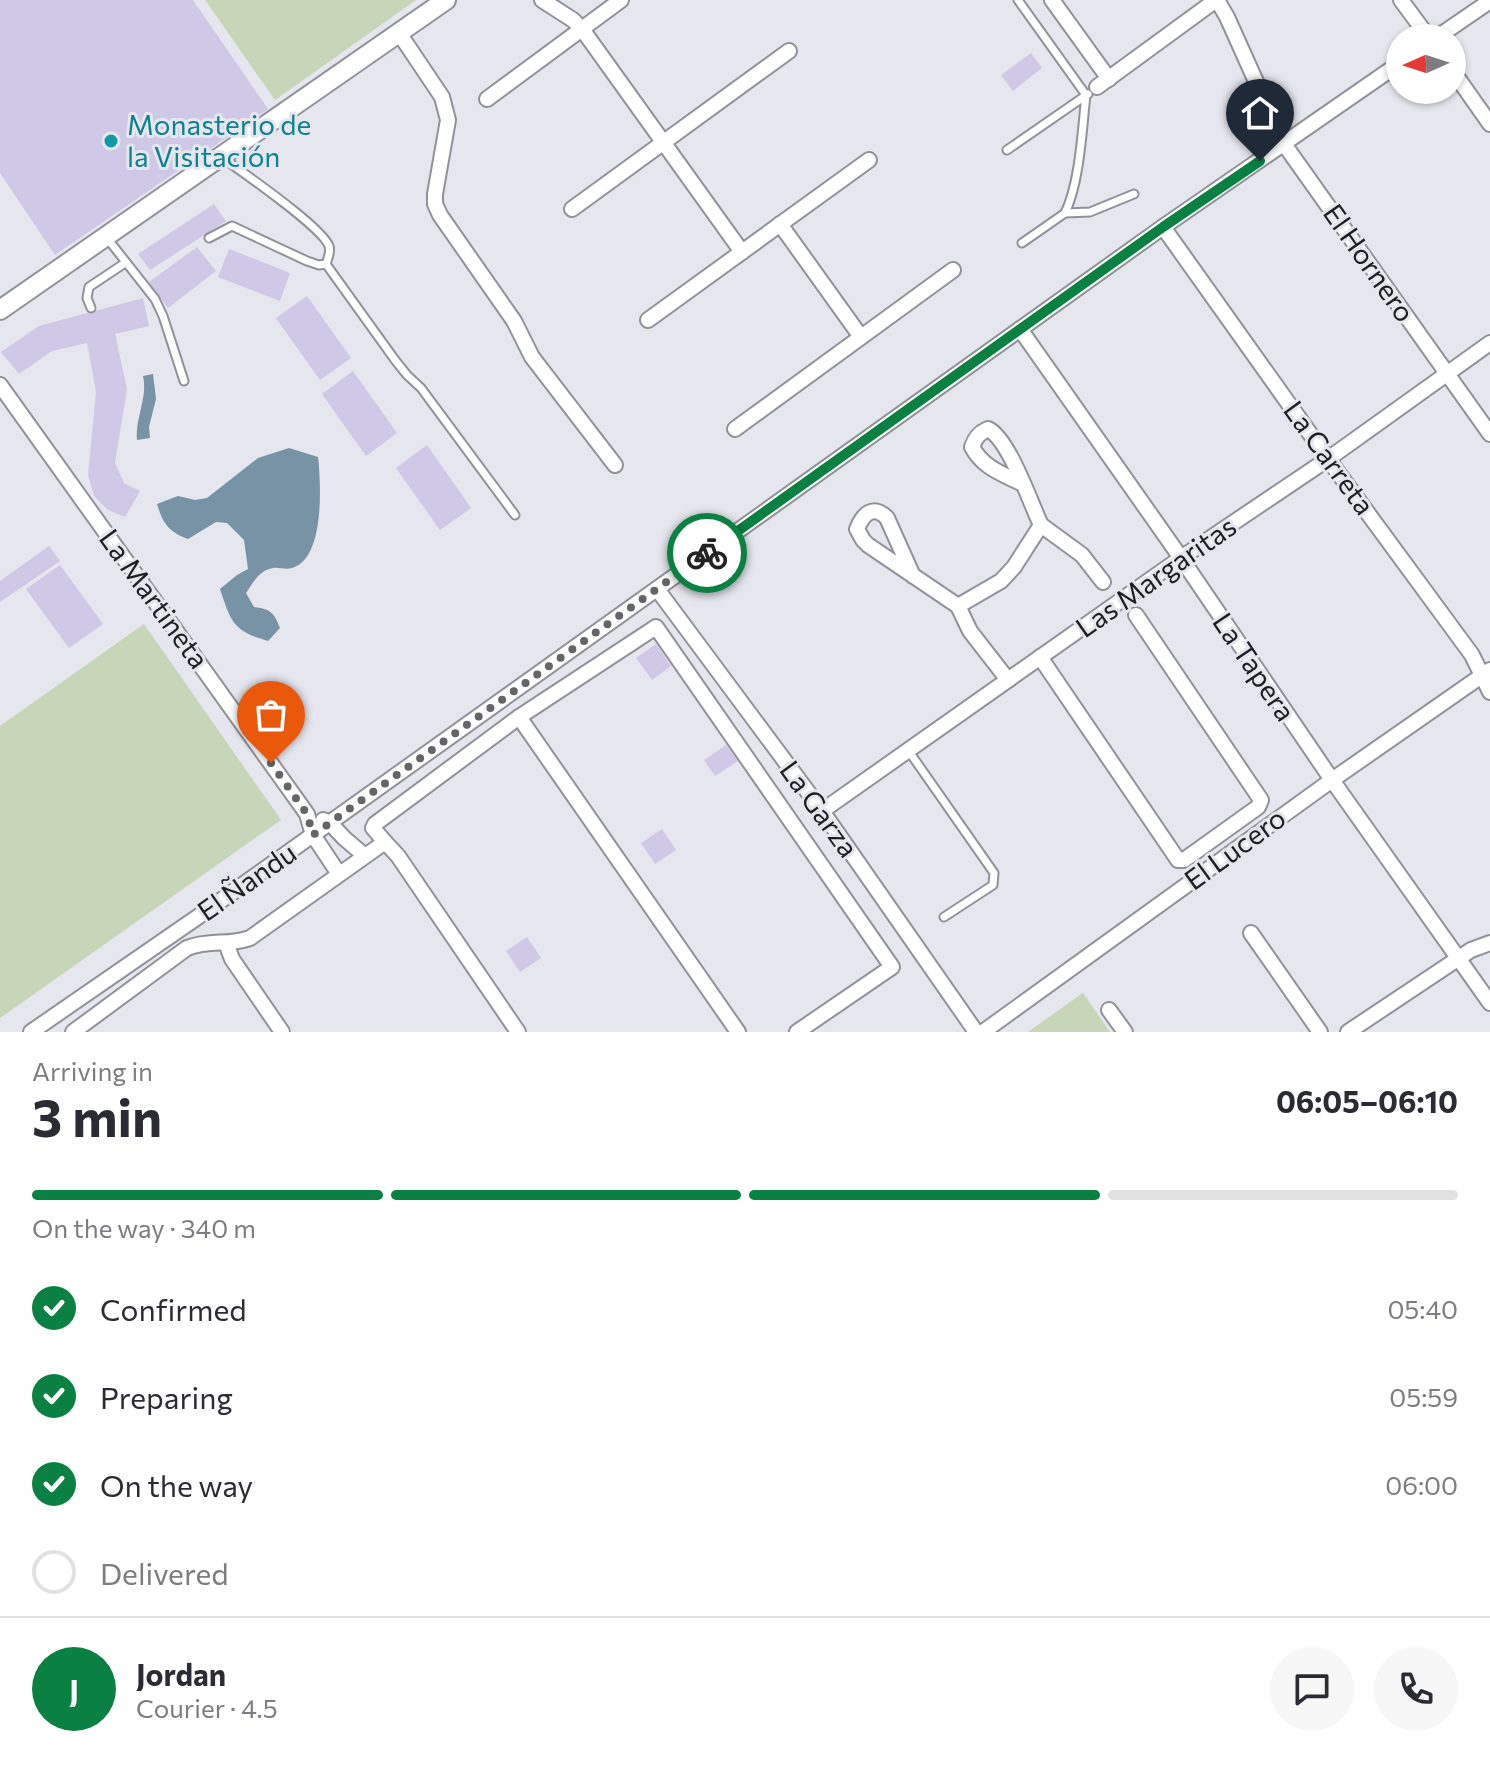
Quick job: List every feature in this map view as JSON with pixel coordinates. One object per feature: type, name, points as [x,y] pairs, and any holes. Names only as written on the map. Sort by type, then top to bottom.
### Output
[{"type":"street","points":[[0,310],[446,0]]},
{"type":"street","points":[[542,0],[582,29],[742,252]]},
{"type":"street","points":[[487,99],[621,0]]},
{"type":"street","points":[[1052,0],[1097,87],[1217,0]]},
{"type":"street","name":"El Hornero","points":[[1217,0],[1284,144],[1490,434]]},
{"type":"street","points":[[1401,0],[1419,24]]},
{"type":"street","points":[[1456,24],[1490,1]]},
{"type":"street","points":[[399,33],[442,97],[446,109],[448,120],[435,194],[440,215],[514,321],[532,357],[615,465]]},
{"type":"street","points":[[572,209],[789,51]]},
{"type":"street","name":"El Ñandu","points":[[31,1032],[190,923],[1163,227],[1386,73]]},
{"type":"street","points":[[1466,90],[1490,124]]},
{"type":"street","points":[[648,320],[869,160]]},
{"type":"street","points":[[780,224],[861,337]]},
{"type":"street","name":"La Carreta","points":[[1163,227],[1328,459],[1486,672],[1490,692]]},
{"type":"street","points":[[735,429],[953,270]]},
{"type":"street","name":"La Tapera","points":[[1020,329],[1490,1003]]},
{"type":"street","name":"Las Margaritas","points":[[822,811],[1490,343]]},
{"type":"street","name":"La Martineta","points":[[0,385],[307,814]]},
{"type":"street","points":[[1023,484],[1041,525],[1082,555],[1103,582]]},
{"type":"street","points":[[913,576],[887,518],[881,512],[868,513],[857,529],[863,540],[913,576],[958,606],[970,631],[1008,680]]},
{"type":"street","points":[[958,606],[1001,581],[1014,567],[1041,525]]},
{"type":"street","name":"La Garza","points":[[657,589],[822,811],[976,1032]]},
{"type":"street","points":[[1040,657],[1178,860],[1184,860],[1258,807],[1261,800],[1136,615]]},
{"type":"street","points":[[518,1032],[398,856],[373,828],[519,717],[656,627],[892,967],[797,1032]]},
{"type":"street","name":"El Lucero","points":[[983,1032],[1486,672]]},
{"type":"street","points":[[519,717],[738,1032]]},
{"type":"street","points":[[307,814],[330,823],[365,856]]},
{"type":"street","points":[[307,814],[313,835],[339,874]]},
{"type":"street","points":[[73,1032],[187,948],[250,938],[385,842]]},
{"type":"street","points":[[1251,933],[1320,1032]]},
{"type":"street","points":[[226,943],[232,959],[282,1032]]},
{"type":"street","points":[[1348,1032],[1471,950],[1490,943]]},
{"type":"street","points":[[1109,1010],[1125,1032]]},
{"type":"lane","points":[[1018,0],[1097,87]]},
{"type":"lane","points":[[1007,150],[1097,87]]},
{"type":"lane","points":[[1022,243],[1065,213],[1070,203],[1079,153],[1097,87]]},
{"type":"lane","points":[[221,156],[315,228],[328,245],[326,264]]},
{"type":"lane","points":[[1065,213],[1090,212],[1134,194]]},
{"type":"lane","points":[[209,238],[232,226],[307,261],[326,264]]},
{"type":"lane","points":[[106,236],[155,299],[184,381]]},
{"type":"lane","points":[[91,308],[87,298],[89,287],[125,263]]},
{"type":"lane","points":[[326,264],[395,360],[421,388],[515,515]]},
{"type":"lane","points":[[908,750],[994,873],[993,885],[944,917]]},
{"type":"green space","points":[[205,0],[416,0],[275,100]]},
{"type":"green space","points":[[144,624],[281,820],[0,1018],[0,726]]},
{"type":"green space","points":[[1083,993],[1110,1032],[1028,1032]]},
{"type":"water","points":[[153,374],[156,399],[149,427],[150,438],[137,440],[144,392],[143,376]]},
{"type":"water","points":[[289,448],[318,457],[320,502],[316,536],[303,562],[292,568],[264,571],[246,593],[254,607],[271,612],[278,623],[280,628],[268,641],[247,633],[235,624],[220,589],[248,569],[244,540],[227,523],[216,522],[188,539],[171,530],[157,504],[178,496],[195,500],[207,498],[258,458]]},
{"type":"building","name":"Monasterio de la Visitación","points":[[0,0],[193,0],[268,109],[55,255],[0,173]]},
{"type":"building","points":[[1031,53],[1042,68],[1013,91],[1001,75]]},
{"type":"building","points":[[214,204],[226,221],[150,270],[138,254]]},
{"type":"building","points":[[197,247],[216,271],[168,308],[149,282]]},
{"type":"building","points":[[229,249],[290,273],[280,301],[218,277]]},
{"type":"building","points":[[307,296],[351,358],[320,380],[276,318]]},
{"type":"building","points":[[143,298],[149,326],[115,334],[127,389],[115,463],[124,483],[140,491],[125,517],[108,510],[94,496],[88,475],[96,392],[87,343],[52,351],[19,374],[1,352],[39,326]]},
{"type":"building","points":[[353,371],[397,433],[366,456],[322,394]]},
{"type":"building","points":[[427,445],[471,508],[440,530],[396,468]]},
{"type":"building","points":[[49,546],[60,561],[0,602],[0,581]]},
{"type":"building","points":[[60,565],[103,624],[69,648],[26,589]]},
{"type":"building","points":[[656,644],[671,666],[652,680],[636,658]]},
{"type":"building","points":[[726,745],[738,761],[715,776],[704,760]]},
{"type":"building","points":[[662,829],[676,850],[655,864],[641,843]]},
{"type":"building","points":[[527,937],[541,958],[520,972],[506,951]]},
{"type":"way so far","points":[[271,763],[307,814],[313,835],[707,553]]},
{"type":"place","name":"Monasterio de la Visitación","points":[[111,141]]},
{"type":"route","points":[[707,553],[1260,161]]}]
